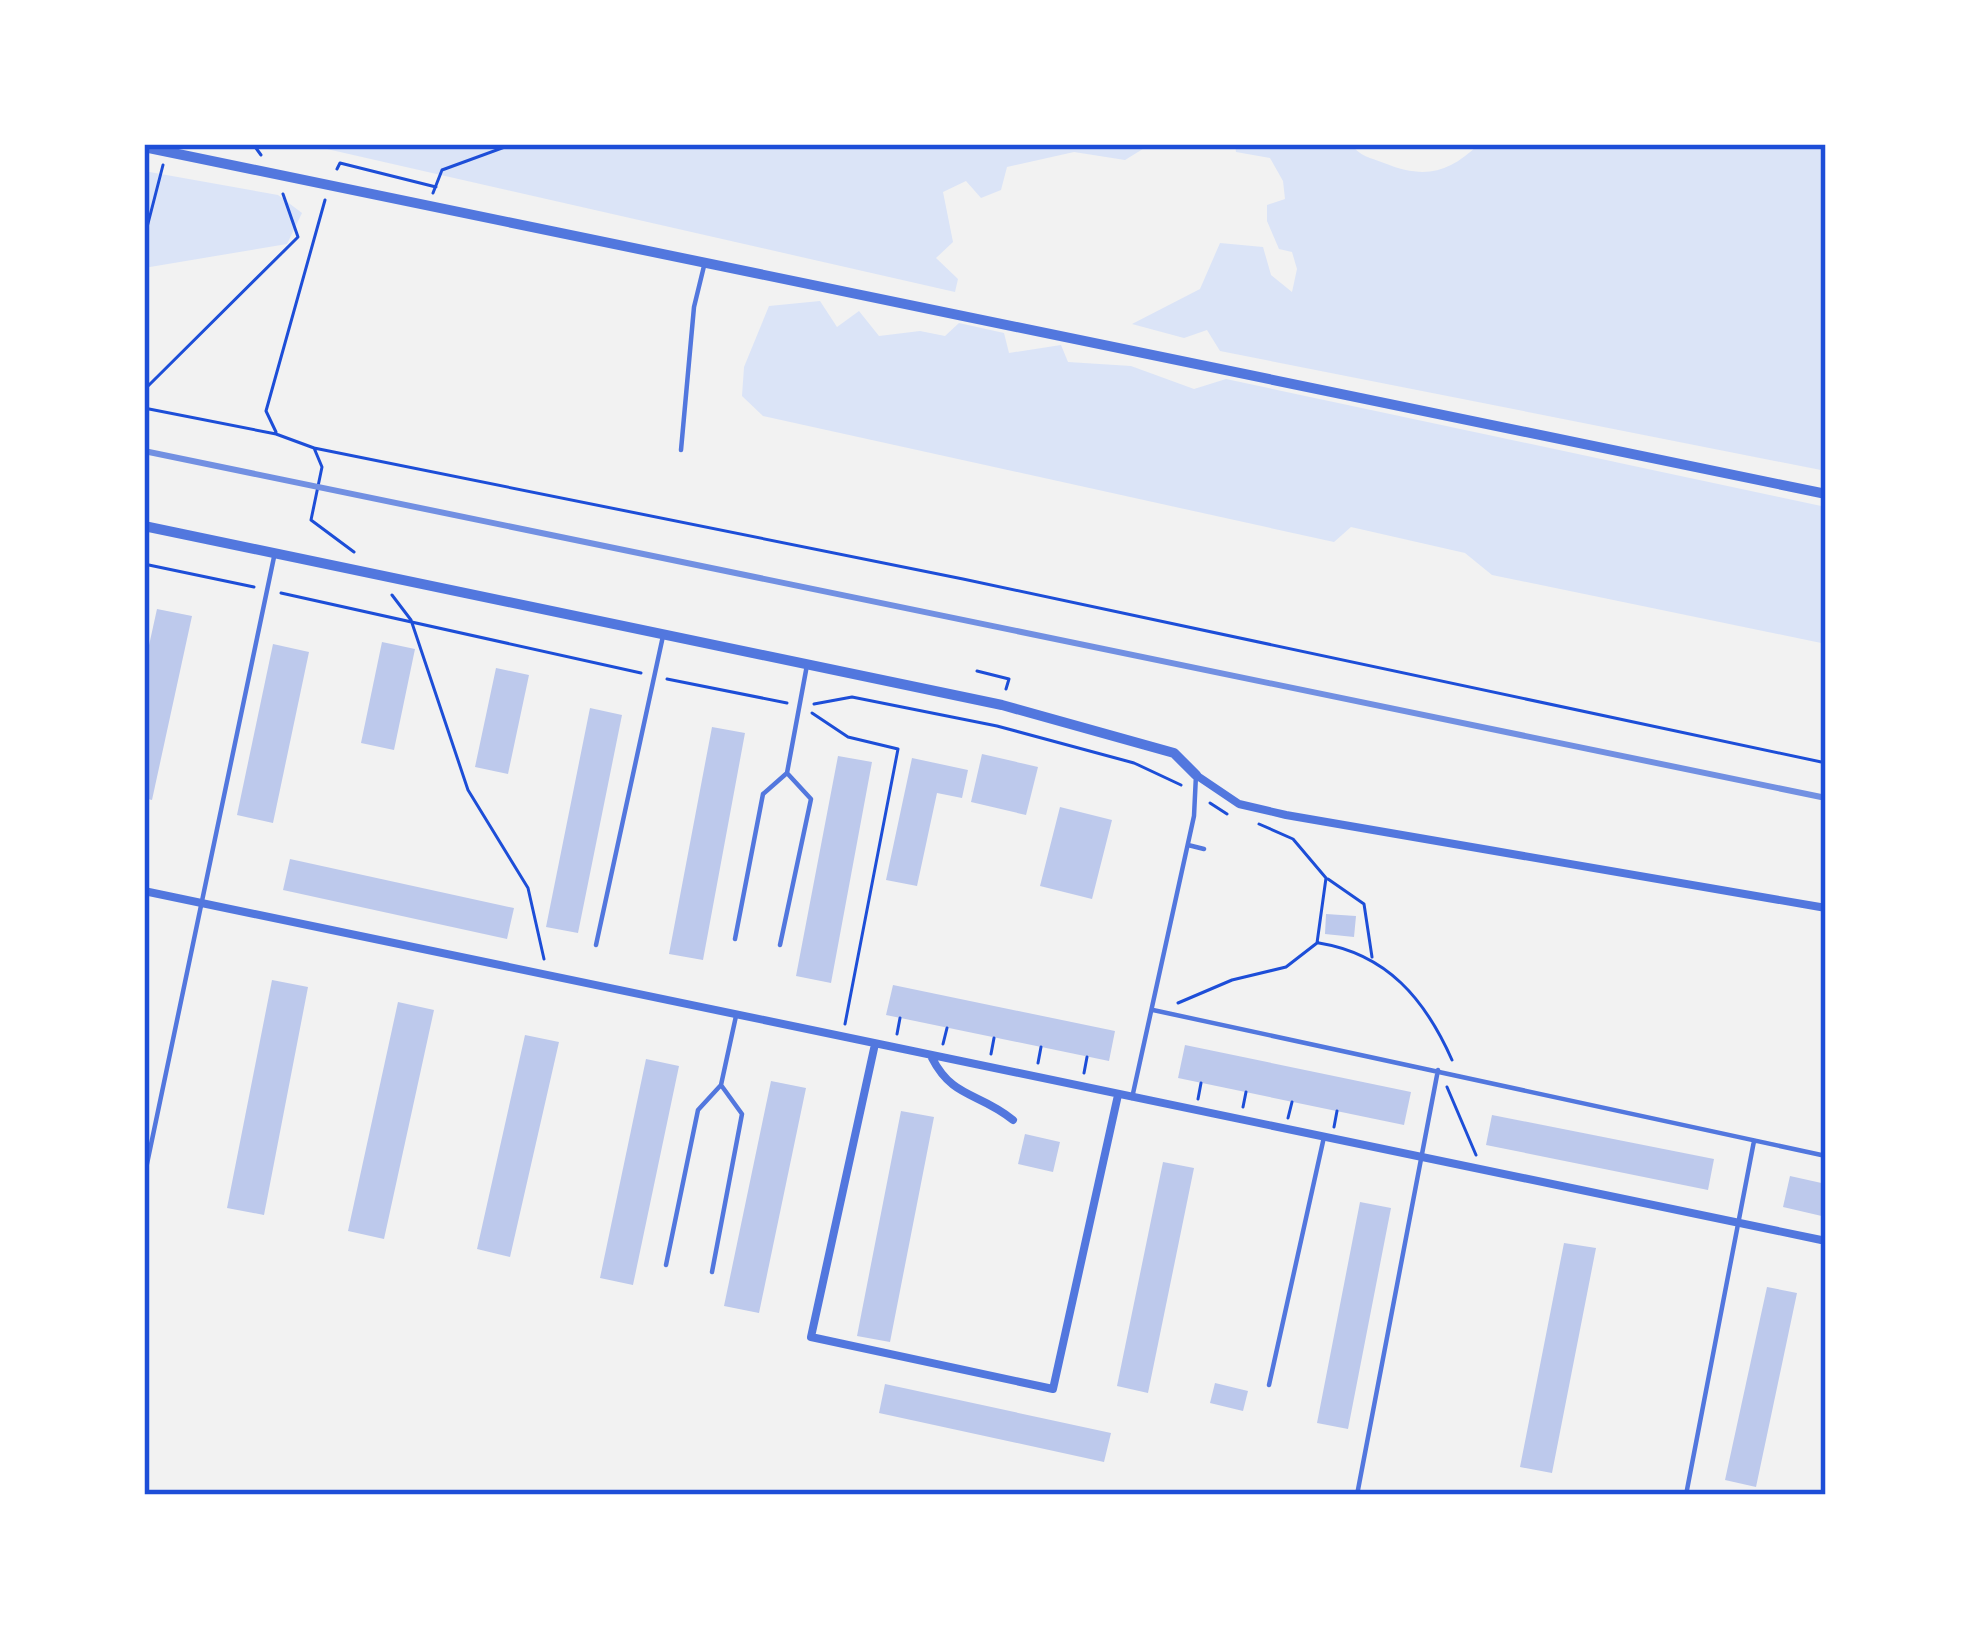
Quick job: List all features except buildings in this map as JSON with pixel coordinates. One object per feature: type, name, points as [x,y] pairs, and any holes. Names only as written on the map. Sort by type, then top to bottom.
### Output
[{"type":"street","points":[[144,147],[1826,494]]},
{"type":"street","points":[[144,526],[1108,731],[1174,752],[1196,776],[1239,804],[1286,815],[1826,908]]},
{"type":"street","points":[[144,891],[1826,1241]]},
{"type":"street","points":[[875,1044],[811,1337],[1053,1389],[1118,1095]]},
{"type":"street","points":[[932,1056],[946,1084],[994,1105],[1013,1120]]},
{"type":"lane","points":[[681,450],[694,308],[704,262]]},
{"type":"lane","points":[[144,1178],[275,552]]},
{"type":"lane","points":[[596,945],[663,636]]},
{"type":"lane","points":[[735,940],[763,794],[787,773],[807,664]]},
{"type":"lane","points":[[780,945],[811,799],[787,773]]},
{"type":"lane","points":[[1132,1098],[1188,845],[1196,776]]},
{"type":"lane","points":[[1188,845],[1204,849]]},
{"type":"lane","points":[[1153,1010],[1826,1156]]},
{"type":"lane","points":[[665,1265],[698,1110],[721,1084],[736,1016]]},
{"type":"lane","points":[[1357,1495],[1438,1070]]},
{"type":"lane","points":[[712,1272],[742,1114],[721,1084]]},
{"type":"lane","points":[[1269,1384],[1324,1137]]},
{"type":"lane","points":[[1686,1495],[1735,1220],[1754,1140]]},
{"type":"path","points":[[272,144],[319,144]]},
{"type":"path","points":[[429,205],[442,170],[512,144]]},
{"type":"path","points":[[144,239],[167,151]]},
{"type":"path","points":[[276,434],[266,411],[340,163],[436,187]]},
{"type":"path","points":[[144,390],[298,237],[275,173]]},
{"type":"path","points":[[144,408],[276,434],[314,448],[963,579],[1826,763]]},
{"type":"path","points":[[314,448],[322,466],[311,520],[338,537],[378,576],[411,620],[468,790],[528,888],[549,978]]},
{"type":"path","points":[[144,565],[800,706],[848,736],[898,749],[842,1038]]},
{"type":"path","points":[[800,706],[852,697],[997,726]]},
{"type":"path","points":[[1326,878],[1364,904],[1372,957]]},
{"type":"path","points":[[1317,943],[1372,957],[1436,1024],[1453,1060],[1447,1087],[1478,1168]]},
{"type":"shaded area","points":[[305,144],[1151,144],[1125,160],[1074,152],[1007,167],[1001,190],[981,198],[966,181],[943,192],[953,242],[936,258],[958,279],[955,292]]},
{"type":"shaded area","points":[[1235,144],[1351,144],[1370,158],[1423,172],[1457,162],[1479,144],[1826,144],[1826,471],[1220,351],[1207,330],[1184,338],[1132,324],[1200,289],[1220,243],[1263,247],[1271,275],[1292,292],[1297,269],[1292,252],[1279,249],[1267,221],[1267,205],[1285,199],[1283,181],[1270,158],[1236,152]]},
{"type":"shaded area","points":[[144,171],[278,195],[302,213],[287,244],[144,268]]},
{"type":"shaded area","points":[[820,301],[837,327],[859,311],[879,336],[920,331],[945,336],[959,323],[1004,333],[1009,353],[1061,345],[1068,362],[1131,366],[1194,389],[1226,379],[1826,507],[1826,644],[1492,575],[1465,553],[1351,527],[1334,542],[763,416],[742,396],[744,367],[769,306]]},
{"type":"railway","points":[[144,451],[1826,798]]}]
